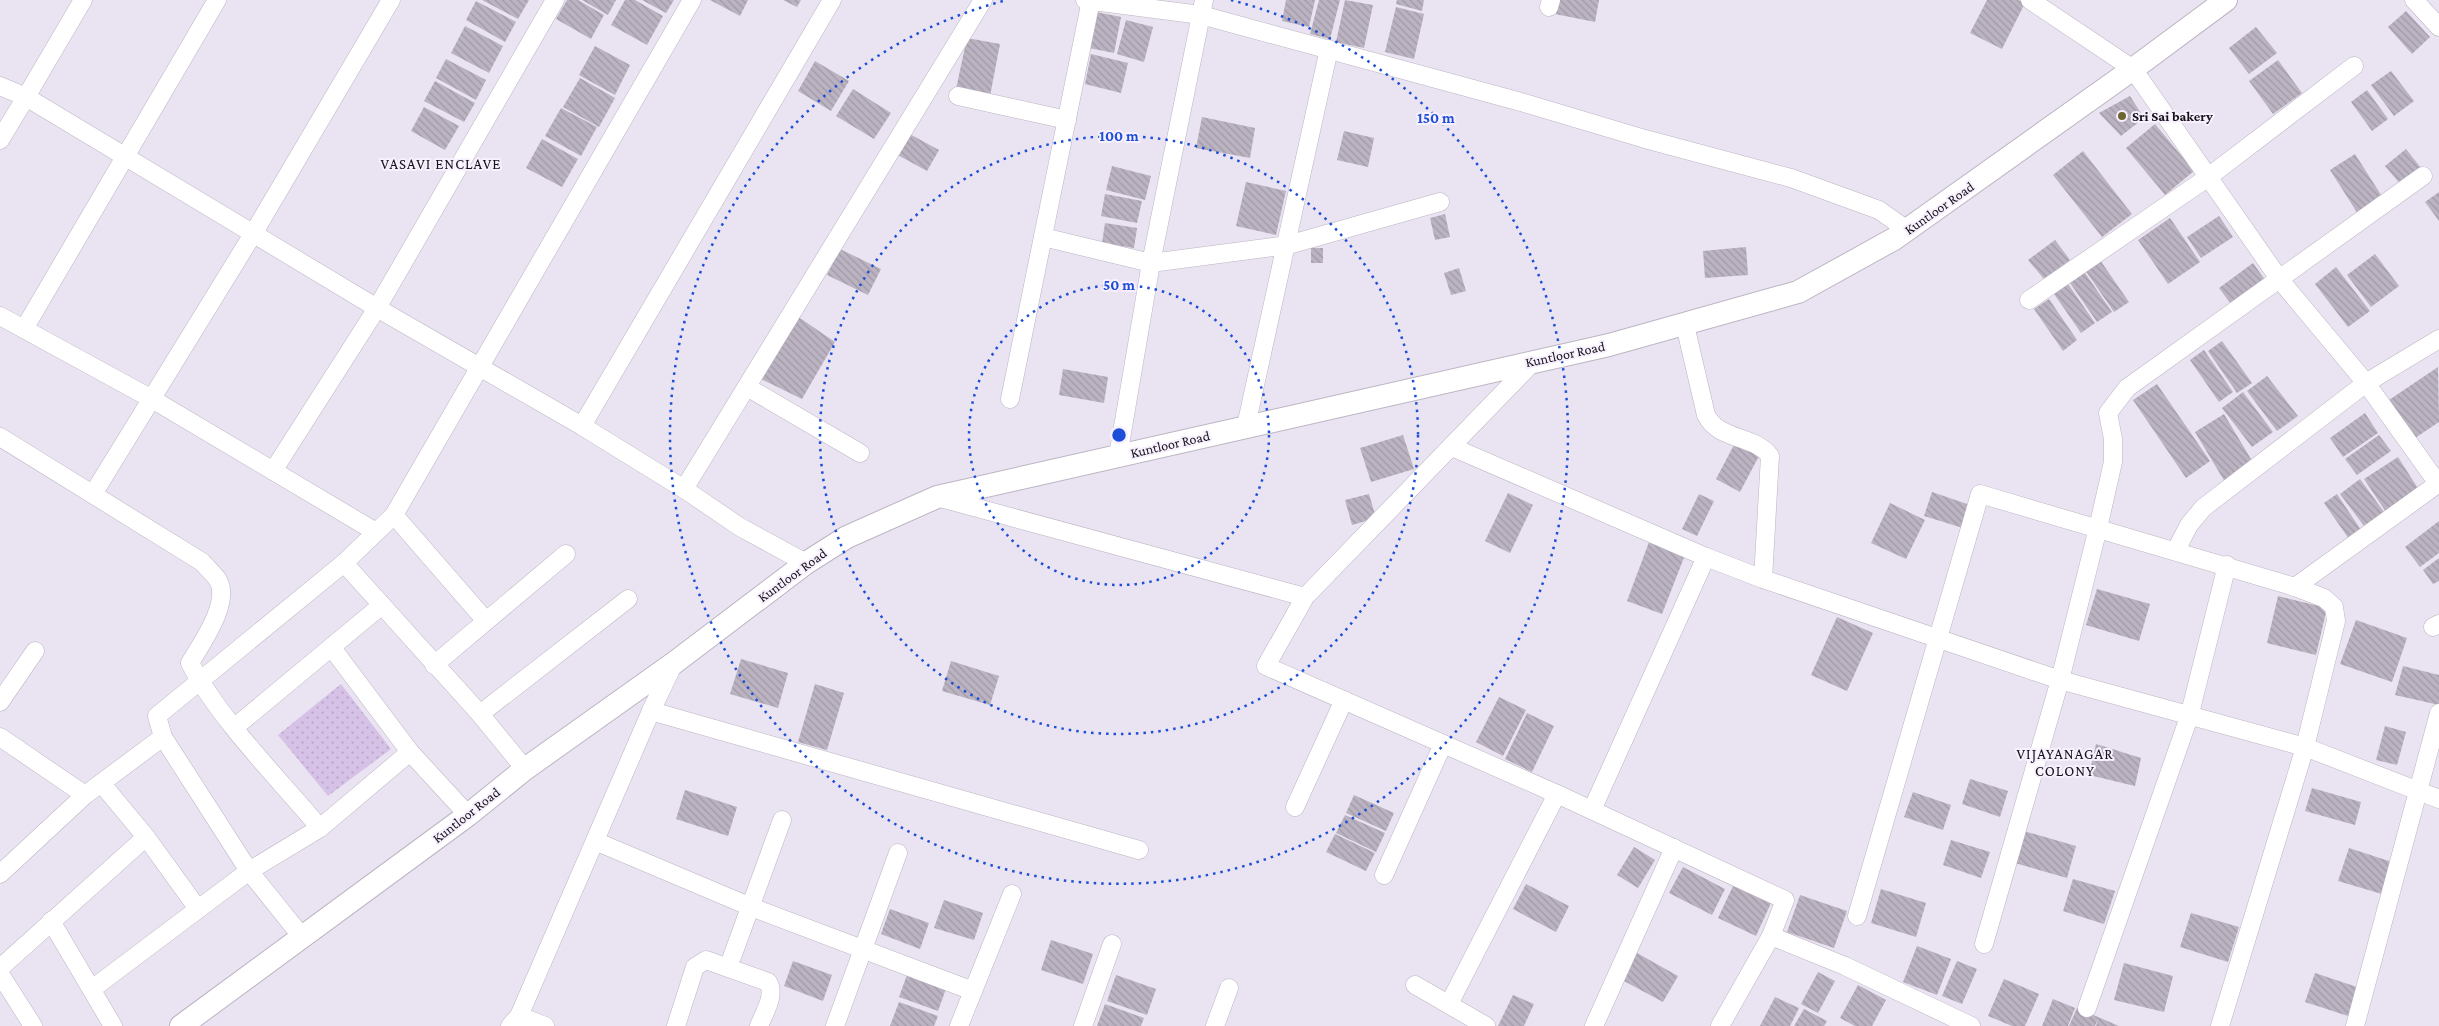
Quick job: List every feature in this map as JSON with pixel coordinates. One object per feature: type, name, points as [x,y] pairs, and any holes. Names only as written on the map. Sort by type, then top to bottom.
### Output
[{"type":"street","points":[[0,140],[83,0]]},
{"type":"street","points":[[24,329],[217,0]]},
{"type":"street","points":[[93,494],[253,234],[390,0]]},
{"type":"street","points":[[273,472],[377,308],[555,0]]},
{"type":"street","points":[[302,936],[249,871],[163,737],[157,716],[344,563],[394,515],[481,368],[692,0]]},
{"type":"street","points":[[582,426],[832,0]]},
{"type":"street","points":[[684,489],[983,0]]},
{"type":"street","points":[[1010,400],[1067,120],[1089,0],[1202,8],[1329,49],[1791,178],[1879,210],[1907,230]]},
{"type":"street","name":"Kuntloor Road","points":[[181,1026],[468,815],[525,768],[674,663],[806,563],[847,537],[937,497],[1534,360],[1609,345],[1798,292],[1907,230],[2133,70],[2226,0]]},
{"type":"street","points":[[2414,0],[2439,27]]},
{"type":"street","points":[[2033,1],[2133,70],[2280,280],[2366,383],[2439,484],[2295,586]]},
{"type":"street","points":[[1118,456],[1151,263],[1202,8]]},
{"type":"street","points":[[1246,426],[1288,245],[1329,49]]},
{"type":"street","points":[[2029,300],[2207,178],[2354,66]]},
{"type":"street","points":[[0,86],[26,97],[127,156],[377,308],[582,426],[740,526],[806,563]]},
{"type":"street","points":[[958,96],[1067,120]]},
{"type":"street","points":[[1984,944],[2060,680],[2098,528],[2113,462],[2113,439],[2108,418],[2110,408],[2127,388],[2423,176]]},
{"type":"street","points":[[1043,237],[1151,263],[1288,245],[1440,202]]},
{"type":"street","points":[[0,316],[152,399],[376,532]]},
{"type":"street","points":[[1685,325],[1706,415],[1710,424],[1721,431],[1758,444],[1770,456],[1763,578]]},
{"type":"street","points":[[2176,550],[2189,525],[2203,508],[2366,383],[2439,339]]},
{"type":"street","points":[[1534,360],[1305,597],[1266,666],[1558,794],[1785,900],[1771,936],[1720,1026]]},
{"type":"street","points":[[746,387],[860,453]]},
{"type":"street","points":[[0,437],[202,562],[219,581],[221,601],[211,628],[190,663],[199,681],[234,727],[320,828]]},
{"type":"street","points":[[1452,447],[1706,557],[1763,578],[2060,680],[2189,717],[2304,747],[2439,799]]},
{"type":"street","points":[[1856,916],[1936,637],[1980,494],[2227,565],[2295,586],[2324,598],[2334,607],[2336,621],[2304,747],[2220,1026]]},
{"type":"street","points":[[937,497],[1305,597]]},
{"type":"street","points":[[394,515],[486,621]]},
{"type":"street","points":[[434,665],[566,554]]},
{"type":"street","points":[[1592,810],[1706,557]]},
{"type":"street","points":[[344,563],[480,714],[525,768]]},
{"type":"street","points":[[2088,1008],[2189,717],[2227,565]]},
{"type":"street","points":[[480,714],[628,599]]},
{"type":"street","points":[[234,727],[382,605]]},
{"type":"street","points":[[332,648],[410,752],[468,815]]},
{"type":"street","points":[[3,692],[35,651]]},
{"type":"street","points":[[545,1026],[515,1021],[651,711],[674,663]]},
{"type":"street","points":[[1295,807],[1344,700]]},
{"type":"street","points":[[651,711],[1139,850]]},
{"type":"street","points":[[2355,1026],[2439,713]]},
{"type":"street","points":[[0,737],[86,795]]},
{"type":"street","points":[[0,874],[86,795],[163,737]]},
{"type":"street","points":[[1384,875],[1443,744]]},
{"type":"street","points":[[92,989],[249,871],[320,828],[410,752]]},
{"type":"street","points":[[102,784],[146,837],[198,909]]},
{"type":"street","points":[[1449,1004],[1558,794]]},
{"type":"street","points":[[732,957],[782,820]]},
{"type":"street","points":[[0,968],[146,837]]},
{"type":"street","points":[[595,841],[751,907],[973,991]]},
{"type":"street","points":[[1594,1026],[1674,848]]},
{"type":"street","points":[[835,1026],[898,854]]},
{"type":"street","points":[[959,1026],[1012,894]]},
{"type":"street","points":[[51,921],[113,1026]]},
{"type":"street","points":[[1771,936],[1845,966],[1971,1026]]},
{"type":"street","points":[[1082,1026],[1112,944]]},
{"type":"street","points":[[676,1026],[696,967],[706,960],[768,982],[772,988],[771,995],[759,1026]]},
{"type":"street","points":[[0,974],[33,1026]]},
{"type":"street","points":[[1415,985],[1486,1026]]},
{"type":"street","points":[[1215,1026],[1230,988]]},
{"type":"shaded area","points":[[341,684],[391,749],[328,796],[278,735]]},
{"type":"building","points":[[482,0],[529,0],[518,19]]},
{"type":"building","points":[[567,0],[578,0],[604,15],[591,39],[556,19]]},
{"type":"building","points":[[582,0],[616,0],[608,15]]},
{"type":"building","points":[[625,0],[635,0],[663,16],[647,45],[611,25]]},
{"type":"building","points":[[642,0],[674,0],[666,13]]},
{"type":"building","points":[[710,0],[748,0],[740,16]]},
{"type":"building","points":[[783,0],[801,0],[797,7]]},
{"type":"building","points":[[1286,0],[1315,0],[1309,27],[1282,21]]},
{"type":"building","points":[[1319,0],[1340,0],[1330,39],[1310,34]]},
{"type":"building","points":[[1345,0],[1373,5],[1364,48],[1336,42]]},
{"type":"building","points":[[1397,0],[1424,0],[1422,11],[1396,4]]},
{"type":"building","points":[[1558,0],[1599,0],[1595,22],[1555,14]]},
{"type":"building","points":[[1987,0],[2018,0],[2025,3],[2002,49],[1970,33]]},
{"type":"building","points":[[476,1],[516,22],[505,42],[466,20]]},
{"type":"building","points":[[1396,7],[1424,14],[1414,59],[1385,52]]},
{"type":"building","points":[[2406,11],[2430,37],[2412,54],[2388,27]]},
{"type":"building","points":[[1096,12],[1121,17],[1114,53],[1089,48]]},
{"type":"building","points":[[1126,20],[1153,27],[1144,62],[1117,54]]},
{"type":"building","points":[[465,26],[503,46],[489,73],[451,53]]},
{"type":"building","points":[[2256,27],[2277,53],[2249,74],[2229,48]]},
{"type":"building","points":[[967,38],[1000,44],[990,96],[956,89]]},
{"type":"building","points":[[595,46],[630,65],[615,95],[579,75]]},
{"type":"building","points":[[1091,54],[1128,63],[1121,93],[1085,84]]},
{"type":"building","points":[[446,59],[486,80],[476,100],[436,78]]},
{"type":"building","points":[[2278,60],[2302,93],[2273,114],[2249,81]]},
{"type":"building","points":[[815,61],[849,81],[831,111],[798,91]]},
{"type":"building","points":[[2391,71],[2414,101],[2394,116],[2371,85]]},
{"type":"building","points":[[580,78],[615,98],[599,127],[563,107]]},
{"type":"building","points":[[435,81],[475,103],[464,122],[424,101]]},
{"type":"building","points":[[853,89],[891,113],[874,139],[836,116]]},
{"type":"building","points":[[2367,90],[2388,119],[2372,131],[2351,102]]},
{"type":"building","name":"Sri Sai bakery","points":[[2130,96],[2144,118],[2121,136],[2099,113]]},
{"type":"building","points":[[424,107],[459,126],[445,150],[411,131]]},
{"type":"building","points":[[561,108],[597,127],[581,156],[545,136]]},
{"type":"building","points":[[1202,117],[1255,128],[1250,158],[1196,148]]},
{"type":"building","points":[[2155,124],[2194,171],[2165,195],[2126,148]]},
{"type":"building","points":[[1344,131],[1374,138],[1368,167],[1337,160]]},
{"type":"building","points":[[906,132],[939,150],[927,171],[894,153]]},
{"type":"building","points":[[542,139],[578,159],[562,187],[526,168]]},
{"type":"building","points":[[2406,149],[2421,168],[2401,185],[2385,166]]},
{"type":"building","points":[[2083,151],[2132,214],[2102,237],[2053,175]]},
{"type":"building","points":[[2355,154],[2383,198],[2358,214],[2330,170]]},
{"type":"building","points":[[1112,166],[1151,176],[1145,200],[1106,190]]},
{"type":"building","points":[[1246,182],[1286,191],[1276,235],[1236,226]]},
{"type":"building","points":[[2439,192],[2439,221],[2425,202]]},
{"type":"building","points":[[1105,194],[1142,201],[1137,223],[1101,216]]},
{"type":"building","points":[[1445,214],[1450,237],[1435,240],[1430,218]]},
{"type":"building","points":[[2219,216],[2233,237],[2201,258],[2187,237]]},
{"type":"building","points":[[2170,218],[2200,262],[2168,284],[2138,240]]},
{"type":"building","points":[[1105,223],[1137,228],[1134,248],[1102,243]]},
{"type":"building","points":[[2055,240],[2070,260],[2044,279],[2028,260]]},
{"type":"building","points":[[1746,247],[1748,275],[1705,278],[1703,251]]},
{"type":"building","points":[[1311,248],[1323,248],[1323,263],[1311,263]]},
{"type":"building","points":[[840,249],[881,269],[868,295],[827,275]]},
{"type":"building","points":[[2375,254],[2399,286],[2371,307],[2347,275]]},
{"type":"building","points":[[2100,260],[2129,302],[2114,312],[2085,270]]},
{"type":"building","points":[[2253,263],[2268,284],[2234,308],[2219,288]]},
{"type":"building","points":[[2336,267],[2370,311],[2348,327],[2315,284]]},
{"type":"building","points":[[1459,268],[1466,291],[1451,295],[1444,273]]},
{"type":"building","points":[[2083,270],[2112,312],[2097,322],[2068,280]]},
{"type":"building","points":[[2066,281],[2095,323],[2081,333],[2052,291]]},
{"type":"building","points":[[2049,299],[2077,340],[2063,351],[2034,309]]},
{"type":"building","points":[[797,316],[835,342],[802,399],[761,379]]},
{"type":"building","points":[[2222,341],[2252,383],[2237,393],[2208,351]]},
{"type":"building","points":[[2204,350],[2233,392],[2219,402],[2190,360]]},
{"type":"building","points":[[2438,367],[2439,422],[2415,438],[2389,400]]},
{"type":"building","points":[[1063,369],[1108,377],[1104,403],[1059,395]]},
{"type":"building","points":[[2267,376],[2298,416],[2277,431],[2247,391]]},
{"type":"building","points":[[2157,384],[2210,461],[2186,478],[2133,400]]},
{"type":"building","points":[[2243,392],[2273,432],[2252,447],[2222,408]]},
{"type":"building","points":[[2365,413],[2378,433],[2343,457],[2330,438]]},
{"type":"building","points":[[2224,414],[2254,464],[2225,482],[2195,432]]},
{"type":"building","points":[[1403,435],[1414,469],[1371,482],[1360,448]]},
{"type":"building","points":[[2379,435],[2391,451],[2357,475],[2345,459]]},
{"type":"building","points":[[1735,443],[1759,456],[1740,492],[1716,479]]},
{"type":"building","points":[[2398,457],[2419,490],[2386,512],[2364,479]]},
{"type":"building","points":[[2360,479],[2384,512],[2364,526],[2340,494]]},
{"type":"building","points":[[1932,492],[1970,505],[1963,528],[1924,516]]},
{"type":"building","points":[[1508,493],[1533,505],[1510,553],[1485,541]]},
{"type":"building","points":[[1369,494],[1376,518],[1352,525],[1345,500]]},
{"type":"building","points":[[1699,494],[1714,501],[1697,536],[1682,529]]},
{"type":"building","points":[[2337,494],[2361,530],[2349,539],[2324,503]]},
{"type":"building","points":[[1890,503],[1925,520],[1906,559],[1871,543]]},
{"type":"building","points":[[2439,521],[2439,553],[2420,567],[2405,547]]},
{"type":"building","points":[[1649,542],[1685,555],[1662,614],[1627,601]]},
{"type":"building","points":[[2439,558],[2439,581],[2433,584],[2423,570]]},
{"type":"building","points":[[2097,589],[2150,604],[2139,641],[2086,625]]},
{"type":"building","points":[[2278,596],[2327,608],[2316,655],[2267,643]]},
{"type":"building","points":[[1837,617],[1873,633],[1847,691],[1811,675]]},
{"type":"building","points":[[2356,620],[2407,638],[2392,682],[2340,664]]},
{"type":"building","points":[[741,659],[788,673],[778,708],[730,694]]},
{"type":"building","points":[[951,661],[999,676],[990,705],[942,691]]},
{"type":"building","points":[[2403,666],[2439,675],[2439,705],[2395,695]]},
{"type":"building","points":[[815,684],[844,693],[827,750],[798,742]]},
{"type":"building","points":[[1499,697],[1526,710],[1503,756],[1476,742]]},
{"type":"building","points":[[1527,713],[1554,726],[1532,772],[1505,759]]},
{"type":"building","points":[[2385,726],[2406,732],[2397,765],[2376,760]]},
{"type":"building","points":[[2096,744],[2141,758],[2135,786],[2089,775]]},
{"type":"building","points":[[1970,779],[2008,791],[2000,817],[1962,804]]},
{"type":"building","points":[[2312,788],[2361,802],[2355,825],[2305,811]]},
{"type":"building","points":[[685,790],[737,807],[728,836],[676,819]]},
{"type":"building","points":[[1913,792],[1951,805],[1943,830],[1904,817]]},
{"type":"building","points":[[1354,795],[1394,813],[1386,831],[1346,813]]},
{"type":"building","points":[[1345,815],[1385,833],[1376,852],[1336,833]]},
{"type":"building","points":[[2024,831],[2076,846],[2067,878],[2015,863]]},
{"type":"building","points":[[1335,834],[1375,853],[1366,871],[1326,852]]},
{"type":"building","points":[[1951,840],[1990,852],[1981,878],[1943,865]]},
{"type":"building","points":[[1634,847],[1655,860],[1638,888],[1617,875]]},
{"type":"building","points":[[2349,848],[2392,862],[2382,894],[2338,881]]},
{"type":"building","points":[[1683,867],[1725,889],[1712,915],[1669,893]]},
{"type":"building","points":[[2073,879],[2115,891],[2104,924],[2063,911]]},
{"type":"building","points":[[1526,884],[1569,906],[1556,932],[1513,909]]},
{"type":"building","points":[[1733,886],[1771,903],[1756,936],[1718,918]]},
{"type":"building","points":[[1881,889],[1926,903],[1916,937],[1871,923]]},
{"type":"building","points":[[1800,895],[1847,911],[1834,948],[1787,932]]},
{"type":"building","points":[[944,900],[983,913],[974,940],[934,928]]},
{"type":"building","points":[[890,909],[929,923],[920,949],[881,934]]},
{"type":"building","points":[[2191,913],[2239,927],[2228,962],[2180,947]]},
{"type":"building","points":[[1051,940],[1093,954],[1083,984],[1041,970]]},
{"type":"building","points":[[1917,946],[1951,959],[1937,995],[1903,982]]},
{"type":"building","points":[[1637,953],[1678,976],[1663,1002],[1622,980]]},
{"type":"building","points":[[793,961],[832,975],[823,1001],[784,986]]},
{"type":"building","points":[[1957,961],[1977,969],[1962,1004],[1942,996]]},
{"type":"building","points":[[2124,963],[2173,976],[2164,1012],[2114,1000]]},
{"type":"building","points":[[908,972],[947,986],[938,1011],[899,997]]},
{"type":"building","points":[[1818,972],[1835,981],[1818,1013],[1801,1004]]},
{"type":"building","points":[[2315,973],[2357,987],[2348,1016],[2305,1002]]},
{"type":"building","points":[[1116,975],[1156,989],[1147,1015],[1107,1001]]},
{"type":"building","points":[[2004,979],[2039,994],[2025,1026],[2012,1026],[1988,1016]]},
{"type":"building","points":[[1858,985],[1886,1000],[1872,1026],[1855,1026],[1840,1018]]},
{"type":"building","points":[[1513,995],[1534,1004],[1524,1026],[1498,1026]]},
{"type":"building","points":[[1775,997],[1799,1008],[1790,1026],[1760,1026]]},
{"type":"building","points":[[2053,999],[2075,1008],[2068,1026],[2042,1026]]},
{"type":"building","points":[[899,1002],[938,1016],[934,1026],[890,1026]]},
{"type":"building","points":[[1105,1004],[1144,1018],[1141,1026],[1097,1026]]},
{"type":"building","points":[[2077,1008],[2119,1026],[2096,1026],[2098,1019],[2095,1026],[2069,1026]]},
{"type":"building","points":[[1804,1009],[1827,1021],[1824,1026],[1794,1026]]},
{"type":"place","name":"Sri Sai bakery","points":[[2122,116]]},
{"type":"district","name":"VASAVI ENCLAVE","points":[[441,164]]},
{"type":"district","name":"VIJAYANAGAR COLONY","points":[[2065,762]]}]
